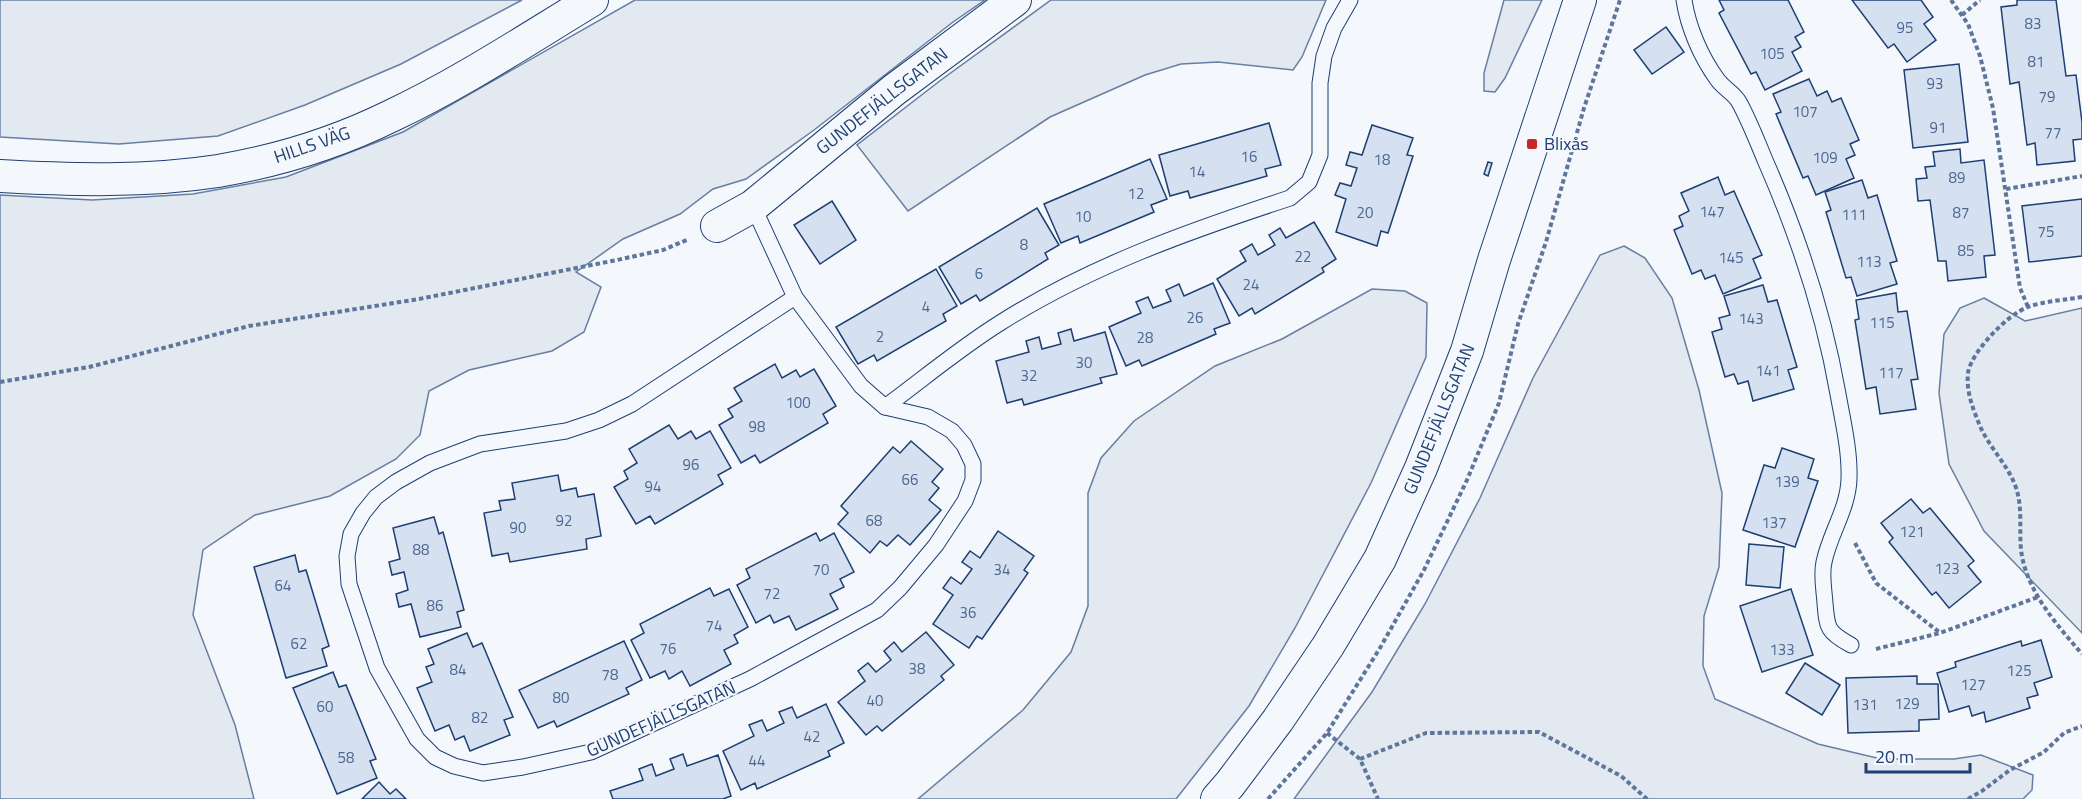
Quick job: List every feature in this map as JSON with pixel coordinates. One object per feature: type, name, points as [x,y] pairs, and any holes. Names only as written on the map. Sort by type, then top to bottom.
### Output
[{"type":"street","name":"HILLS VÄG","points":[[0,176],[51,179],[156,176],[217,171],[269,160],[331,141],[390,117],[448,87],[592,0]]},
{"type":"street","name":"GUNDEFJÄLLSGATAN","points":[[717,226],[753,206],[894,90],[1015,0]]},
{"type":"street","name":"GUNDEFJÄLLSGATAN","points":[[1217,799],[1278,720],[1328,646],[1380,559],[1421,468],[1467,351],[1494,260],[1580,0]]},
{"type":"lane","points":[[885,407],[999,323],[1059,288],[1127,256],[1203,227],[1290,198],[1301,190],[1309,182],[1320,155],[1320,83],[1324,56],[1334,28],[1350,0]]},
{"type":"lane","points":[[1684,0],[1693,31],[1705,59],[1718,81],[1738,99],[1798,243],[1811,285],[1834,377],[1847,447],[1849,480],[1841,516],[1824,564],[1823,583],[1827,626],[1837,637],[1851,645]]},
{"type":"lane","name":"GUNDEFJÄLLSGATAN","points":[[753,206],[795,297],[861,386],[885,407],[928,417],[952,431],[964,445],[973,464],[973,480],[965,501],[936,545],[900,588],[877,610],[750,680],[591,752],[483,773],[454,766],[435,757],[417,739],[376,668],[349,584],[347,556],[351,534],[375,497],[430,463],[480,444],[566,431],[599,420],[632,404],[795,297]]},
{"type":"path","points":[[1952,0],[1968,24],[1980,56],[1993,108],[2020,288],[2028,307]]},
{"type":"path","points":[[1962,15],[1980,0]]},
{"type":"path","points":[[2006,189],[2082,176]]},
{"type":"path","points":[[0,382],[88,367],[249,326],[419,299],[663,250],[717,226]]},
{"type":"path","points":[[2082,297],[2028,307],[2003,322],[1982,347],[1968,371],[1968,394],[1981,427],[2015,485],[2020,504],[2021,550],[2028,577],[2037,597],[2082,654]]},
{"type":"path","points":[[1841,516],[1876,583],[1940,633]]},
{"type":"path","points":[[1851,645],[1865,649],[1882,648],[1940,633],[2037,597]]},
{"type":"path","points":[[1968,799],[2010,770],[2044,752],[2064,733],[2082,726]]},
{"type":"path","points":[[1359,759],[1426,733],[1539,732],[1622,776],[1647,799]]},
{"type":"path","points":[[1327,733],[1359,759],[1378,799]]},
{"type":"shaded area","points":[[0,0],[522,0],[401,64],[305,105],[218,136],[119,144],[0,137]]},
{"type":"shaded area","points":[[635,0],[985,0],[746,179],[713,189],[680,214],[623,239],[576,272],[601,287],[584,332],[552,351],[469,370],[429,391],[420,435],[396,459],[330,496],[255,515],[203,550],[193,615],[235,725],[254,799],[0,799],[0,195],[92,200],[193,194],[286,177],[403,132]]},
{"type":"shaded area","points":[[1051,0],[1326,0],[1302,57],[1293,70],[1218,62],[1181,64],[1145,75],[1050,117],[908,211],[857,145]]},
{"type":"shaded area","points":[[1504,0],[1542,0],[1505,78],[1495,92],[1484,91],[1484,73]]},
{"type":"shaded area","points":[[1624,246],[1645,258],[1672,298],[1699,390],[1722,493],[1719,567],[1704,616],[1703,666],[1715,699],[1818,744],[1881,759],[1954,759],[1981,755],[2033,775],[2032,790],[2023,799],[1294,799],[1372,692],[1425,604],[1480,498],[1533,378],[1600,255]]},
{"type":"shaded area","points":[[1372,289],[1405,291],[1427,303],[1426,357],[1371,483],[1295,628],[1249,706],[1176,799],[918,799],[1023,710],[1071,652],[1088,606],[1088,493],[1101,458],[1134,421],[1215,366],[1282,339]]},
{"type":"shaded area","points":[[1984,298],[2025,321],[2082,308],[2082,633],[1984,531],[1949,464],[1939,393],[1944,334],[1960,308]]},
{"type":"building","points":[[1719,0],[1788,0],[1804,32],[1795,37],[1801,47],[1792,52],[1802,71],[1765,90],[1756,72],[1751,74],[1719,13],[1724,10]]},
{"type":"building","points":[[1852,0],[1921,0],[1933,17],[1924,24],[1936,40],[1907,62],[1894,44],[1888,48]]},
{"type":"building","points":[[2017,0],[2056,0],[2066,76],[2076,75],[2082,122],[2082,139],[2073,140],[2075,161],[2037,165],[2035,143],[2027,145],[2019,82],[2010,84],[2001,7],[2017,5]]},
{"type":"building","points":[[1666,27],[1684,52],[1652,74],[1634,50]]},
{"type":"building","points":[[1959,64],[1968,142],[1913,148],[1904,70]]},
{"type":"building","points":[[1809,79],[1817,96],[1827,91],[1832,102],[1841,98],[1859,140],[1850,144],[1855,155],[1846,159],[1854,178],[1816,195],[1808,176],[1803,178],[1776,114],[1781,112],[1773,94]]},
{"type":"building","points":[[1269,123],[1281,165],[1265,169],[1267,176],[1190,198],[1188,191],[1170,196],[1159,155]]},
{"type":"building","points":[[1372,125],[1413,138],[1407,155],[1413,156],[1388,233],[1381,231],[1377,246],[1336,232],[1346,199],[1335,195],[1340,183],[1351,186],[1357,168],[1346,165],[1350,152],[1362,155]]},
{"type":"building","points":[[1960,149],[1961,163],[1984,160],[1995,255],[1984,256],[1986,277],[1948,281],[1946,261],[1938,261],[1930,200],[1918,201],[1916,179],[1927,178],[1925,167],[1935,166],[1933,152]]},
{"type":"building","points":[[1150,159],[1167,199],[1151,205],[1154,212],[1080,243],[1078,236],[1061,243],[1044,204]]},
{"type":"building","points":[[1488,162],[1492,163],[1488,176],[1484,174]]},
{"type":"building","points":[[1718,177],[1725,195],[1734,191],[1762,255],[1753,259],[1761,278],[1723,294],[1715,275],[1705,279],[1701,270],[1692,274],[1674,230],[1683,226],[1679,216],[1689,211],[1681,193]]},
{"type":"building","points":[[1862,180],[1868,198],[1877,195],[1897,261],[1890,263],[1897,284],[1857,296],[1851,277],[1846,278],[1826,212],[1831,210],[1825,192]]},
{"type":"building","points":[[2082,199],[2082,256],[2029,262],[2022,206]]},
{"type":"building","points":[[832,201],[856,240],[820,264],[794,225]]},
{"type":"building","points":[[1037,208],[1059,245],[1045,253],[1048,259],[980,301],[976,295],[961,304],[939,267]]},
{"type":"building","points":[[1314,222],[1336,259],[1322,268],[1324,272],[1255,314],[1252,308],[1239,316],[1217,279],[1246,261],[1240,251],[1252,244],[1258,255],[1275,245],[1269,235],[1280,228],[1286,238]]},
{"type":"building","points":[[936,269],[957,306],[943,314],[946,321],[877,361],[874,355],[858,364],[836,327]]},
{"type":"building","points":[[1213,283],[1230,323],[1214,329],[1216,334],[1142,366],[1139,360],[1126,366],[1109,327],[1141,313],[1136,302],[1148,297],[1153,308],[1171,301],[1166,290],[1179,284],[1184,296]]},
{"type":"building","points":[[1763,285],[1768,302],[1777,300],[1797,367],[1788,370],[1794,389],[1753,401],[1748,381],[1738,384],[1734,374],[1725,377],[1712,332],[1722,329],[1719,318],[1730,315],[1724,296]]},
{"type":"building","points":[[1896,293],[1898,312],[1907,311],[1918,379],[1911,380],[1916,409],[1880,414],[1876,387],[1866,389],[1855,320],[1859,319],[1856,300]]},
{"type":"building","points":[[1071,329],[1074,341],[1105,332],[1117,374],[1100,378],[1102,383],[1024,405],[1022,399],[1007,403],[996,361],[1029,352],[1026,341],[1039,337],[1042,349],[1061,344],[1058,333]]},
{"type":"building","points":[[775,364],[782,378],[796,370],[800,377],[814,369],[836,406],[823,414],[828,423],[760,463],[755,455],[741,463],[719,425],[733,417],[728,409],[742,401],[734,388]]},
{"type":"building","points":[[669,425],[678,439],[691,431],[696,439],[710,431],[731,468],[718,475],[723,484],[655,524],[650,516],[636,524],[614,487],[628,479],[624,471],[637,463],[629,449]]},
{"type":"building","points":[[911,441],[943,469],[932,482],[939,488],[929,500],[941,510],[910,545],[898,535],[887,546],[880,541],[870,553],[838,524],[848,513],[841,506],[893,447],[900,453]]},
{"type":"building","points":[[1782,448],[1814,459],[1808,478],[1818,481],[1795,547],[1743,530],[1764,465],[1775,468]]},
{"type":"building","points":[[558,475],[561,491],[576,488],[578,497],[594,494],[601,536],[586,539],[587,549],[510,562],[508,553],[492,556],[484,513],[501,510],[499,501],[515,499],[512,483]]},
{"type":"building","points":[[1911,499],[1923,513],[1930,508],[1974,561],[1968,566],[1981,582],[1949,608],[1936,592],[1932,595],[1889,542],[1893,538],[1881,523]]},
{"type":"building","points":[[434,517],[439,534],[443,532],[464,610],[457,612],[461,627],[420,637],[411,604],[399,607],[396,594],[408,590],[404,572],[392,575],[389,562],[400,559],[393,528]]},
{"type":"building","points":[[998,531],[1034,556],[1024,570],[1028,573],[982,639],[977,636],[969,648],[933,624],[953,595],[943,588],[951,577],[961,584],[972,569],[962,562],[970,551],[980,558]]},
{"type":"building","points":[[816,533],[820,541],[834,533],[854,572],[840,579],[844,587],[830,594],[838,609],[796,630],[789,616],[774,623],[770,615],[756,623],[737,585],[750,578],[746,569]]},
{"type":"building","points":[[1749,544],[1784,547],[1780,588],[1746,585]]},
{"type":"building","points":[[295,555],[299,572],[306,570],[329,646],[322,649],[327,666],[286,678],[254,567]]},
{"type":"building","points":[[710,588],[714,596],[729,589],[748,627],[734,635],[738,643],[724,650],[731,664],[690,686],[682,671],[669,679],[665,671],[650,678],[631,640],[644,633],[640,624]]},
{"type":"building","points":[[1791,589],[1813,655],[1762,672],[1740,606]]},
{"type":"building","points":[[926,632],[954,665],[941,676],[944,680],[882,731],[877,726],[866,735],[838,702],[865,681],[858,671],[868,663],[876,672],[891,660],[884,651],[894,642],[902,652]]},
{"type":"building","points":[[467,633],[473,647],[482,643],[513,717],[504,720],[510,735],[470,751],[464,736],[455,740],[449,725],[435,731],[417,688],[432,682],[426,667],[434,664],[428,649]]},
{"type":"building","points":[[2041,640],[2052,677],[2034,683],[2038,695],[2027,698],[2030,708],[1986,722],[1984,712],[1972,716],[1969,706],[1949,712],[1937,673],[1956,667],[1955,662],[2021,641],[2022,646]]},
{"type":"building","points":[[624,641],[642,680],[626,688],[629,694],[557,727],[554,721],[538,728],[519,690]]},
{"type":"building","points":[[1805,663],[1840,685],[1822,715],[1786,693]]},
{"type":"building","points":[[333,672],[339,687],[346,685],[376,759],[370,761],[377,778],[337,794],[293,688]]},
{"type":"building","points":[[1917,676],[1917,684],[1938,684],[1939,719],[1919,720],[1919,731],[1848,733],[1846,678]]},
{"type":"building","points":[[826,704],[844,743],[828,751],[830,756],[757,789],[755,783],[741,790],[723,751],[754,736],[749,725],[762,720],[767,731],[784,723],[779,712],[792,707],[797,718]]},
{"type":"building","points":[[683,754],[687,766],[718,755],[731,796],[723,799],[613,799],[610,791],[643,780],[639,769],[652,764],[656,776],[674,769],[670,759]]},
{"type":"building","points":[[379,782],[390,794],[396,789],[406,799],[362,799]]},
{"type":"place","name":"Blixås","points":[[1532,144]]}]
